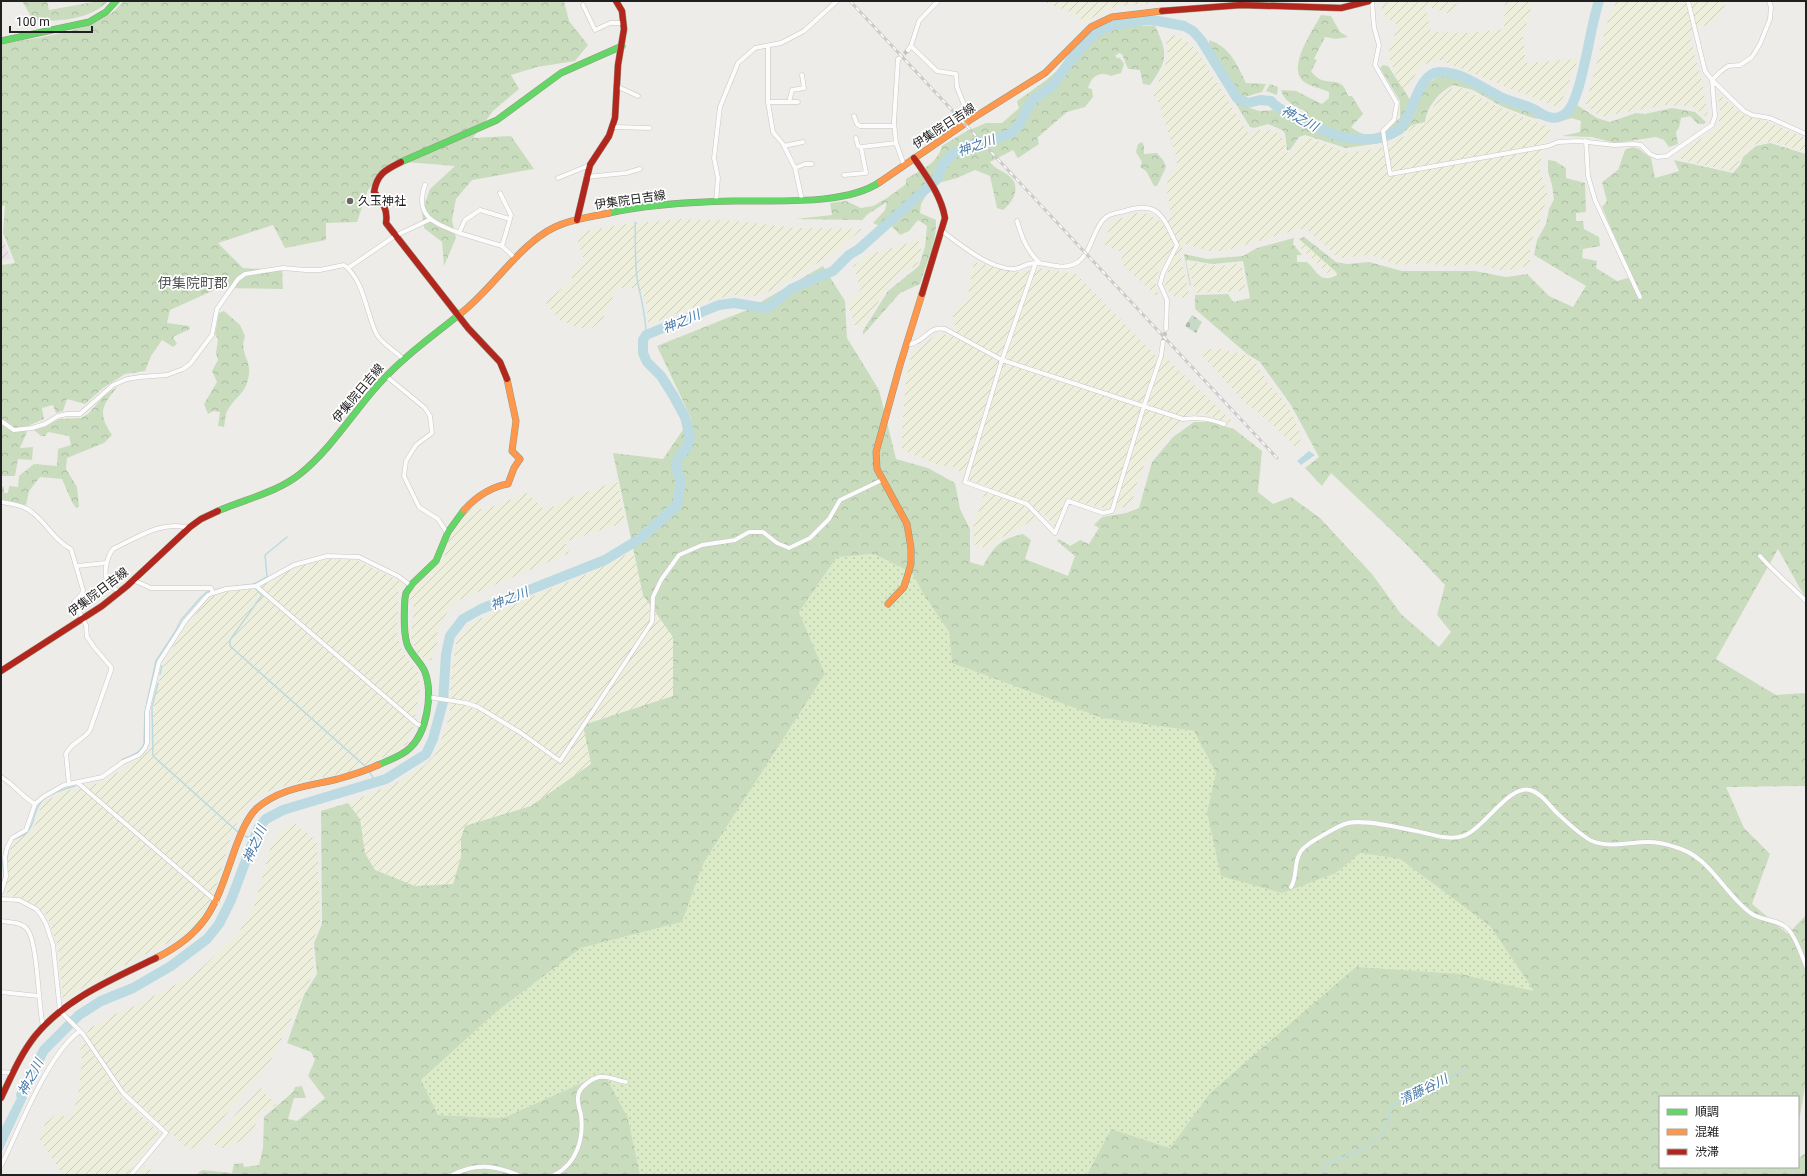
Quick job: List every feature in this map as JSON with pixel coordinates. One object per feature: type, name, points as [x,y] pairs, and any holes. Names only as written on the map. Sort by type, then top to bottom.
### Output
[{"type":"street","points":[[1,41],[89,22],[106,12],[116,1]]},
{"type":"street","points":[[577,220],[590,165],[609,136],[615,118],[618,65],[624,29],[622,11],[616,1]]},
{"type":"street","points":[[716,203],[718,178],[714,158],[720,107],[738,64],[755,48],[781,43],[804,31],[837,1]]},
{"type":"street","points":[[908,50],[911,46],[919,21],[938,1]]},
{"type":"street","points":[[1370,1],[1374,27],[1379,45],[1376,66],[1397,103],[1394,120],[1383,131],[1390,174],[1548,146],[1558,142],[1586,141],[1614,145],[1641,145],[1650,154],[1657,157],[1667,156],[1712,124],[1715,116],[1712,80],[1728,66],[1740,65],[1752,57],[1760,44],[1770,19],[1769,1]]},
{"type":"street","name":"伊集院日吉線","points":[[1,671],[83,619],[120,592],[189,528],[215,511],[272,489],[298,476],[331,443],[385,376],[420,344],[459,316],[491,287],[516,259],[540,236],[552,229],[577,220],[644,207],[833,198],[861,192],[877,184],[970,120],[1045,73],[1090,27],[1112,17],[1193,8],[1271,3],[1328,9],[1370,1]]},
{"type":"street","points":[[1688,1],[1706,71],[1712,80],[1744,111],[1752,115],[1770,118],[1806,134]]},
{"type":"street","points":[[583,5],[595,30],[610,23],[624,23]]},
{"type":"street","points":[[1,1098],[20,1058],[43,1026],[79,997],[178,946],[201,927],[217,902],[242,832],[259,806],[267,800],[297,786],[349,776],[395,757],[410,748],[416,742],[430,697],[425,674],[409,649],[406,636],[404,598],[410,585],[418,580],[435,562],[447,533],[459,516],[485,492],[502,484],[508,484],[514,468],[520,459],[512,451],[516,421],[500,362],[459,316],[394,236],[386,223],[387,214],[385,205],[374,192],[376,180],[386,170],[407,158],[497,120],[560,73],[622,46]]},
{"type":"street","points":[[768,46],[768,102],[773,132],[784,146],[795,168],[802,200]]},
{"type":"street","points":[[911,46],[938,71],[956,74],[957,87],[970,120]]},
{"type":"street","points":[[900,58],[898,59],[894,126],[896,143],[904,165]]},
{"type":"street","points":[[789,102],[792,90],[804,88],[802,75]]},
{"type":"street","points":[[616,86],[638,96]]},
{"type":"street","points":[[768,102],[798,102]]},
{"type":"street","points":[[854,116],[857,124],[860,126],[894,126]]},
{"type":"street","points":[[613,127],[650,128]]},
{"type":"street","points":[[844,175],[866,173],[861,147],[858,146],[856,138]]},
{"type":"street","points":[[1586,141],[1588,176],[1595,200],[1640,297]]},
{"type":"street","points":[[784,146],[803,142]]},
{"type":"street","points":[[861,147],[896,143]]},
{"type":"street","points":[[888,604],[904,587],[911,564],[907,524],[877,469],[876,452],[906,345],[945,218],[943,207],[934,187],[914,158]]},
{"type":"street","points":[[795,168],[805,164],[812,164]]},
{"type":"street","points":[[558,178],[590,165]]},
{"type":"street","points":[[586,177],[626,173],[640,169]]},
{"type":"street","points":[[425,185],[422,200],[423,210],[431,220],[459,232],[502,246],[516,259]]},
{"type":"street","points":[[500,193],[511,215],[502,246]]},
{"type":"street","points":[[942,231],[977,256],[993,263],[1015,269],[1027,263],[1037,263],[1050,266],[1069,266],[1080,261],[1094,239],[1104,218],[1110,214],[1137,207],[1156,211],[1161,216],[1177,245],[1163,272],[1160,284],[1167,300],[1166,329]]},
{"type":"street","points":[[459,232],[465,220],[480,210],[510,219]]},
{"type":"street","points":[[348,268],[394,236],[431,220]]},
{"type":"street","points":[[1017,221],[1023,242],[1037,263]]},
{"type":"street","points":[[1037,263],[1002,360],[965,482],[1027,504],[1055,533],[1068,501],[1103,513],[1112,511],[1161,356],[1164,342]]},
{"type":"street","points":[[1,421],[14,430],[32,428],[46,424],[58,416],[80,414],[113,385],[127,379],[167,375],[183,369],[190,364],[212,335],[217,309],[238,279],[245,274],[283,268],[320,270],[344,265],[348,268],[362,292],[378,337],[389,349],[403,359]]},
{"type":"street","points":[[906,345],[917,342],[931,330],[941,328],[1002,360],[1183,419],[1197,417],[1224,424]]},
{"type":"street","points":[[385,376],[425,408],[430,416],[432,433],[416,444],[406,461],[404,476],[419,507],[438,519],[447,533]]},
{"type":"street","points":[[430,697],[466,703],[478,707],[560,761],[652,622],[653,597],[661,580],[679,555],[702,545],[735,540],[749,532],[763,532],[777,543],[789,548],[810,538],[829,519],[840,500],[882,480]]},
{"type":"street","points":[[1,502],[23,507],[33,512],[62,544],[71,549],[83,590],[82,594],[74,602],[86,625],[88,637],[94,647],[109,664],[111,670],[90,730],[84,738],[68,749],[66,754],[68,784]]},
{"type":"street","points":[[120,592],[109,583],[106,563],[113,549],[155,528],[182,526],[189,528]]},
{"type":"street","points":[[133,580],[151,588],[212,591],[256,586],[294,565],[328,556],[359,557],[398,576],[410,585]]},
{"type":"street","points":[[1760,556],[1775,573],[1789,584],[1806,601]]},
{"type":"street","points":[[76,566],[106,563]]},
{"type":"street","points":[[256,586],[417,724],[422,726]]},
{"type":"street","points":[[1,892],[6,877],[5,857],[7,848],[12,838],[26,830],[35,804],[43,797],[68,784],[102,777],[123,762],[139,755],[145,748],[147,743],[148,712],[158,662],[186,620],[212,591]]},
{"type":"street","points":[[1,777],[10,783],[24,798],[35,804]]},
{"type":"street","points":[[78,783],[217,902]]},
{"type":"street","points":[[1291,887],[1295,877],[1296,862],[1302,850],[1306,845],[1336,828],[1349,823],[1379,824],[1449,838],[1461,837],[1476,828],[1512,795],[1521,790],[1530,790],[1544,798],[1558,813],[1592,841],[1598,843],[1647,842],[1677,847],[1687,852],[1712,871],[1744,907],[1753,914],[1760,918],[1779,923],[1788,928],[1798,945],[1806,966]]},
{"type":"street","points":[[1,899],[13,899],[25,903],[36,910],[46,924],[53,944],[62,1012],[78,1030],[123,1093],[166,1133],[131,1175]]},
{"type":"street","points":[[1,921],[16,923],[27,929],[33,943],[43,1026]]},
{"type":"street","points":[[1,992],[39,996]]},
{"type":"street","points":[[1,1166],[41,1082],[62,1050],[78,1030]]},
{"type":"street","points":[[1,1072],[13,1073]]},
{"type":"street","points":[[554,1175],[567,1166],[578,1150],[582,1132],[578,1097],[580,1091],[587,1083],[598,1077],[608,1077],[626,1082]]},
{"type":"street","points":[[452,1175],[464,1169],[480,1166],[494,1167],[518,1175]]},
{"type":"shaded area","points":[[1,234],[11,259],[1,261]]},
{"type":"green space","points":[[22,1],[47,1],[49,10],[99,1],[108,1],[101,7],[83,16],[52,21],[33,20]]},
{"type":"green space","points":[[123,1],[564,1],[569,21],[588,45],[575,61],[537,67],[511,75],[519,89],[493,111],[473,138],[511,136],[534,169],[472,180],[456,199],[452,220],[456,238],[444,266],[442,242],[424,228],[422,212],[430,189],[455,166],[393,161],[368,190],[357,222],[326,223],[326,240],[285,248],[273,225],[218,243],[243,268],[282,270],[283,289],[219,288],[170,310],[167,323],[189,326],[190,329],[173,337],[177,344],[173,347],[162,340],[151,356],[145,371],[125,374],[103,388],[85,404],[67,399],[63,411],[56,413],[53,405],[42,408],[44,419],[30,425],[20,448],[33,447],[32,460],[18,459],[15,476],[1,476],[1,265],[15,263],[3,233],[5,205],[1,207],[1,44],[49,36],[85,26],[101,20],[114,11]]},
{"type":"green space","points":[[1046,1],[1182,1],[1116,6],[1093,17],[1085,23],[1078,15],[1047,3]]},
{"type":"green space","points":[[1392,1],[1454,1],[1457,4],[1451,14],[1425,6],[1431,32],[1470,33],[1504,29],[1505,1],[1533,1],[1523,36],[1526,63],[1578,59],[1559,108],[1440,60],[1421,65],[1403,95],[1388,54],[1398,26],[1382,13],[1381,5]]},
{"type":"green space","points":[[1617,1],[1727,1],[1717,19],[1689,34],[1702,83],[1708,115],[1706,117],[1692,106],[1664,105],[1600,117],[1586,104],[1609,16]]},
{"type":"green space","points":[[1321,15],[1331,16],[1340,32],[1348,37],[1336,39],[1325,37],[1314,59],[1317,60],[1311,71],[1322,80],[1341,84],[1345,88],[1348,96],[1352,96],[1363,114],[1351,127],[1358,132],[1365,134],[1371,135],[1382,131],[1400,118],[1400,101],[1380,68],[1383,65],[1388,66],[1411,101],[1428,84],[1438,77],[1445,76],[1463,80],[1545,118],[1564,118],[1577,105],[1597,118],[1610,122],[1636,113],[1645,114],[1672,108],[1695,112],[1706,122],[1704,124],[1698,124],[1690,116],[1681,118],[1679,128],[1676,132],[1678,144],[1669,147],[1664,140],[1656,137],[1615,143],[1592,137],[1562,136],[1580,132],[1581,121],[1572,118],[1558,122],[1533,118],[1503,107],[1473,90],[1453,85],[1443,91],[1434,100],[1428,110],[1425,122],[1412,125],[1402,134],[1381,143],[1346,148],[1305,135],[1299,137],[1290,150],[1287,150],[1285,133],[1282,130],[1268,124],[1254,128],[1250,127],[1228,91],[1222,72],[1210,49],[1209,40],[1216,43],[1228,52],[1236,63],[1246,83],[1266,84],[1262,92],[1241,98],[1244,106],[1259,111],[1274,110],[1289,115],[1305,117],[1307,112],[1288,101],[1281,90],[1296,91],[1322,104],[1329,98],[1329,92],[1309,85],[1303,81],[1299,75],[1298,67],[1303,48]]},
{"type":"green space","points":[[1136,26],[1155,26],[1164,50],[1163,62],[1150,85],[1143,84],[1140,70],[1128,69],[1122,54],[1119,53],[1115,56],[1120,58],[1124,64],[1121,73],[1111,76],[1100,74],[1096,76],[1088,88],[1092,89],[1093,97],[1085,107],[1067,112],[1037,138],[1039,144],[1018,158],[1013,150],[990,162],[996,168],[1008,175],[1015,184],[1015,193],[1013,198],[1003,210],[997,208],[990,176],[975,170],[957,178],[935,184],[921,204],[920,213],[936,220],[936,228],[933,244],[920,284],[900,293],[863,335],[863,331],[888,291],[919,266],[925,247],[927,226],[918,220],[909,231],[900,235],[886,220],[880,226],[873,223],[885,210],[887,202],[868,214],[862,220],[796,219],[832,215],[830,203],[846,201],[861,208],[873,206],[906,184],[906,179],[928,166],[940,152],[942,146],[965,132],[986,123],[1002,123],[1019,108],[1017,101],[1045,81],[1099,35],[1111,29]]},
{"type":"green space","points":[[1174,35],[1186,41],[1196,49],[1248,133],[1255,133],[1259,130],[1265,129],[1278,133],[1283,139],[1286,152],[1289,153],[1293,152],[1304,138],[1308,137],[1346,153],[1389,147],[1391,142],[1405,136],[1414,125],[1425,123],[1428,115],[1442,94],[1454,87],[1461,88],[1505,110],[1549,127],[1550,131],[1539,167],[1547,193],[1547,200],[1542,211],[1539,225],[1530,243],[1530,263],[1527,266],[1508,270],[1498,270],[1479,264],[1443,266],[1429,263],[1397,265],[1378,257],[1367,255],[1342,258],[1335,255],[1307,229],[1299,229],[1224,251],[1209,251],[1184,244],[1180,253],[1190,298],[1175,297],[1169,292],[1165,286],[1169,267],[1164,264],[1158,272],[1156,281],[1156,289],[1160,298],[1158,298],[1120,262],[1124,253],[1105,245],[1110,222],[1137,213],[1147,214],[1160,221],[1172,218],[1166,185],[1177,165],[1177,159],[1159,104],[1153,95],[1168,58],[1166,39]]},
{"type":"green space","points":[[1270,84],[1278,87],[1277,95],[1266,91]]},
{"type":"green space","points":[[1718,93],[1745,116],[1766,121],[1806,138],[1806,152],[1775,142],[1766,142],[1753,145],[1741,156],[1738,164],[1732,171],[1682,160],[1676,155],[1715,130],[1719,123],[1720,111]]},
{"type":"green space","points":[[1142,142],[1144,146],[1144,154],[1157,153],[1163,160],[1166,167],[1157,186],[1154,186],[1146,171],[1140,167],[1142,162],[1136,152],[1138,144]]},
{"type":"green space","points":[[1770,143],[1806,154],[1806,599],[1778,549],[1716,659],[1776,695],[1806,693],[1806,786],[1726,787],[1744,828],[1770,854],[1752,904],[1788,934],[1806,915],[1806,1081],[1799,1121],[1799,1096],[1659,1096],[1659,1168],[1799,1168],[1799,1157],[1806,1153],[1806,1175],[1087,1175],[1111,1129],[1170,1148],[1210,1093],[1356,967],[1461,974],[1534,991],[1490,926],[1400,859],[1360,853],[1336,873],[1282,893],[1221,876],[1207,812],[1216,773],[1194,731],[1102,718],[952,663],[949,632],[924,595],[912,573],[874,554],[837,557],[799,612],[825,674],[704,862],[682,922],[581,948],[496,1012],[421,1080],[438,1115],[503,1118],[604,1073],[628,1118],[640,1175],[196,1175],[202,1170],[232,1173],[234,1164],[243,1163],[244,1167],[259,1165],[263,1148],[264,1117],[293,1092],[295,1087],[302,1086],[306,1098],[294,1098],[288,1119],[297,1121],[325,1098],[308,1076],[315,1060],[311,1052],[287,1043],[304,995],[317,974],[314,943],[322,924],[321,811],[348,803],[360,819],[365,853],[375,870],[415,886],[453,884],[461,857],[461,838],[465,826],[531,806],[591,764],[583,725],[673,696],[673,637],[643,595],[613,453],[663,459],[691,418],[657,346],[747,310],[823,266],[845,301],[847,338],[879,390],[896,459],[928,468],[955,483],[960,509],[970,529],[970,562],[983,566],[998,544],[1009,538],[1023,534],[1031,540],[1025,559],[1068,576],[1075,556],[1057,541],[1059,539],[1070,546],[1080,540],[1089,544],[1099,528],[1094,525],[1102,517],[1126,513],[1139,508],[1152,462],[1173,437],[1194,422],[1209,422],[1234,429],[1262,451],[1258,492],[1273,504],[1291,497],[1320,518],[1372,574],[1401,614],[1439,647],[1451,632],[1437,615],[1445,585],[1406,544],[1331,473],[1322,486],[1305,468],[1319,457],[1291,405],[1260,362],[1247,354],[1195,309],[1195,295],[1228,294],[1233,302],[1250,298],[1243,261],[1212,264],[1188,260],[1186,261],[1190,286],[1184,254],[1207,259],[1243,256],[1257,248],[1294,238],[1293,244],[1302,255],[1297,255],[1297,262],[1307,262],[1320,276],[1323,277],[1327,278],[1337,275],[1336,272],[1299,239],[1304,237],[1336,262],[1347,264],[1369,262],[1402,271],[1475,271],[1506,277],[1527,274],[1549,296],[1573,307],[1586,286],[1534,255],[1537,240],[1546,224],[1549,209],[1554,199],[1548,172],[1548,160],[1555,161],[1566,168],[1566,178],[1585,183],[1586,212],[1576,213],[1576,221],[1583,221],[1584,229],[1599,237],[1600,246],[1583,249],[1582,258],[1597,261],[1596,268],[1617,281],[1628,278],[1642,300],[1602,207],[1607,201],[1602,182],[1618,170],[1625,150],[1632,147],[1639,149],[1651,158],[1655,178],[1679,171],[1674,160],[1733,173],[1740,165],[1743,157],[1756,146]]},
{"type":"green space","points":[[677,219],[737,221],[796,228],[862,229],[834,253],[770,291],[754,296],[734,295],[711,300],[651,324],[648,322],[647,305],[642,293],[633,288],[617,288],[603,318],[592,328],[579,328],[568,323],[563,323],[547,305],[546,302],[573,279],[570,275],[585,262],[578,239],[581,232],[627,224]]},
{"type":"green space","points":[[917,236],[922,252],[916,266],[897,274],[889,284],[862,328],[855,325],[848,304],[861,289],[853,266],[869,255],[912,242]]},
{"type":"green space","points":[[1301,241],[1335,272],[1335,275],[1329,274],[1298,245],[1298,242]]},
{"type":"green space","points":[[974,262],[1022,273],[1038,268],[1076,274],[1161,361],[1163,355],[1231,420],[1229,423],[1204,414],[1190,414],[1171,431],[1144,465],[1134,491],[1133,502],[1125,507],[1107,509],[1066,498],[1055,526],[1043,514],[1001,538],[987,549],[974,544],[973,528],[987,486],[970,481],[954,467],[938,465],[902,450],[902,432],[906,380],[912,353],[936,335],[944,334],[952,337],[956,328],[952,314],[967,301]]},
{"type":"green space","points":[[1188,262],[1219,266],[1241,263],[1245,286],[1241,291],[1195,293]]},
{"type":"green space","points":[[224,311],[240,325],[245,336],[243,347],[249,374],[245,387],[226,414],[224,427],[218,426],[220,412],[213,411],[208,414],[204,404],[217,382],[212,371],[218,360],[216,353],[218,339],[215,334],[219,313]]},
{"type":"green space","points":[[1192,315],[1202,322],[1196,333],[1185,326]]},
{"type":"green space","points":[[1220,349],[1246,355],[1257,364],[1267,382],[1289,408],[1299,430],[1301,444],[1295,447],[1257,411],[1244,402],[1202,355],[1202,350]]},
{"type":"green space","points":[[118,386],[108,399],[103,409],[104,420],[112,435],[104,443],[67,458],[66,469],[77,487],[79,507],[76,508],[72,502],[62,479],[40,477],[29,491],[26,505],[1,500],[1,488],[4,486],[4,493],[8,493],[9,486],[18,487],[19,476],[34,464],[57,466],[58,449],[71,445],[69,436],[48,432],[45,436],[41,436],[34,430],[45,427],[59,419],[81,418],[88,414],[104,396]]},
{"type":"green space","points":[[617,481],[625,522],[565,542],[569,553],[457,601],[448,611],[440,625],[436,637],[438,641],[431,661],[418,655],[411,638],[414,608],[408,594],[427,578],[440,564],[449,547],[448,540],[461,518],[468,511],[479,503],[482,511],[527,493],[543,508],[547,509],[562,501]]},
{"type":"green space","points":[[633,551],[643,595],[673,637],[673,697],[583,724],[591,764],[531,806],[465,826],[461,838],[461,857],[453,884],[415,886],[375,870],[365,853],[360,819],[348,803],[396,783],[424,766],[435,755],[450,716],[450,685],[456,643],[470,624],[499,610],[594,571]]},
{"type":"green space","points":[[874,554],[912,573],[924,595],[949,632],[952,663],[1102,718],[1194,731],[1216,773],[1207,812],[1336,873],[1360,853],[1400,859],[1490,926],[1534,991],[1461,974],[1210,1093],[1170,1148],[1111,1129],[1087,1175],[640,1175],[628,1118],[604,1073],[503,1118],[438,1115],[421,1080],[496,1012],[581,948],[682,922],[704,862],[825,674],[799,612],[837,557]]},
{"type":"green space","points":[[331,559],[356,560],[404,583],[398,592],[397,636],[403,653],[418,672],[420,688],[413,728],[407,744],[388,755],[349,772],[290,784],[267,792],[248,804],[233,830],[214,893],[200,921],[182,936],[86,985],[65,1001],[63,1000],[58,947],[47,916],[36,906],[21,898],[10,896],[5,890],[7,879],[7,861],[13,842],[30,831],[35,825],[42,804],[65,790],[81,789],[111,777],[149,751],[152,736],[156,691],[166,659],[183,630],[210,597],[223,592],[260,587],[295,567]]},
{"type":"green space","points":[[294,823],[317,841],[320,924],[312,942],[314,972],[272,1058],[200,1146],[196,1149],[187,1148],[139,1105],[120,1085],[89,1040],[87,1030],[119,1012],[123,1012],[194,975],[238,934],[254,907],[271,846],[282,829]]},
{"type":"green space","points":[[86,1043],[123,1099],[160,1133],[126,1175],[61,1175],[61,1171],[40,1140],[45,1124],[59,1112],[68,1119],[73,1111],[78,1097],[82,1061],[80,1045]]},
{"type":"green space","points":[[260,1087],[276,1105],[257,1115],[256,1124],[243,1140],[226,1148],[221,1148],[210,1143]]},
{"type":"green space","points":[[145,1165],[157,1175],[137,1175]]},
{"type":"water","points":[[1309,451],[1315,455],[1301,465],[1297,461]]},
{"type":"water","points":[[44,1059],[1,1153],[1,1129],[18,1096]]},
{"type":"waterway","name":"神之川","points":[[21,1095],[44,1050],[79,1015],[101,1001],[133,988],[171,966],[207,939],[219,924],[231,900],[259,827],[266,819],[283,810],[386,779],[426,754],[433,739],[443,702],[446,654],[450,636],[463,619],[481,609],[605,560],[641,538],[677,505],[681,481],[676,468],[678,458],[686,449],[690,437],[685,417],[673,395],[661,376],[647,362],[643,353],[643,340],[646,335],[719,305],[734,303],[766,308],[772,305],[791,289],[833,271],[849,255],[859,249],[936,180],[944,163],[951,155],[965,147],[1010,134],[1019,125],[1033,100],[1052,86],[1073,57],[1094,35],[1104,28],[1146,20],[1184,26],[1193,31],[1201,40],[1237,98],[1248,103],[1260,100],[1271,101],[1281,110],[1305,120],[1320,129],[1351,138],[1372,139],[1391,134],[1399,129],[1408,116],[1425,80],[1432,74],[1439,72],[1455,74],[1476,83],[1501,97],[1533,109],[1551,118],[1562,116],[1572,105],[1577,93],[1599,1]]},
{"type":"waterway","points":[[635,222],[636,269],[645,315],[646,335]]},
{"type":"waterway","points":[[230,587],[254,584],[267,577],[265,555],[287,537]]},
{"type":"waterway","points":[[122,760],[138,752],[144,744],[145,712],[156,661],[181,620],[201,597],[207,592],[224,588]]},
{"type":"waterway","points":[[255,588],[262,595],[230,640],[230,646],[365,766]]},
{"type":"waterway","points":[[160,674],[162,666]]},
{"type":"waterway","points":[[158,683],[152,707],[153,756],[239,833]]},
{"type":"waterway","points":[[370,773],[376,782]]},
{"type":"waterway","points":[[14,839],[27,832],[30,828],[37,808],[44,799],[56,792],[75,786]]},
{"type":"waterway","points":[[245,836],[254,839]]},
{"type":"waterway","points":[[7,858],[9,847]]},
{"type":"waterway","points":[[1,885],[4,877],[2,860]]},
{"type":"waterway","name":"清藤谷川","points":[[1318,1175],[1329,1163],[1363,1149],[1385,1131],[1392,1105],[1466,1069]]},
{"type":"tunnel","points":[[900,58],[908,50]]},
{"type":"tunnel","points":[[1163,342],[1166,329]]},
{"type":"railway","points":[[850,1],[1277,458]]},
{"type":"traffic: fast","points":[[1,41],[89,22],[106,12],[116,1]]},
{"type":"traffic: fast","points":[[401,162],[497,120],[561,73],[622,46]]},
{"type":"traffic: fast","points":[[609,213],[639,207],[686,203],[789,201],[829,198],[865,190],[880,182]]},
{"type":"traffic: fast","points":[[218,511],[271,491],[291,481],[300,474],[322,454],[368,396],[387,375],[417,348],[460,314]]},
{"type":"traffic: fast","points":[[378,765],[407,751],[416,741],[421,732],[427,712],[427,681],[423,668],[407,644],[404,627],[405,598],[406,593],[413,583],[436,561],[448,532],[464,510]]},
{"type":"traffic: slow","points":[[880,182],[970,120],[1045,73],[1091,27],[1112,17],[1162,11]]},
{"type":"traffic: slow","points":[[460,314],[484,292],[518,255],[542,235],[555,227],[568,222],[609,213]]},
{"type":"traffic: slow","points":[[888,604],[904,587],[911,564],[911,548],[907,524],[877,469],[876,452],[900,365],[922,294]]},
{"type":"traffic: slow","points":[[464,510],[484,493],[501,485],[508,484],[514,468],[520,459],[512,451],[516,421],[507,379]]},
{"type":"traffic: slow","points":[[156,958],[174,948],[188,937],[200,926],[209,914],[216,900],[244,828],[256,809],[274,796],[284,792],[338,779],[378,765]]},
{"type":"traffic: jam","points":[[577,220],[590,165],[609,136],[615,118],[618,65],[624,29],[622,11],[616,1]]},
{"type":"traffic: jam","points":[[1162,11],[1241,5],[1341,8],[1369,1]]},
{"type":"traffic: jam","points":[[914,158],[937,194],[945,218],[922,294]]},
{"type":"traffic: jam","points":[[401,162],[383,173],[375,186],[374,192],[385,210],[386,223],[468,328],[500,362],[507,379]]},
{"type":"traffic: jam","points":[[1,671],[102,606],[127,586],[190,527],[201,519],[218,511]]},
{"type":"traffic: jam","points":[[1,1098],[25,1051],[35,1036],[47,1023],[76,1000],[91,991],[156,958]]},
{"type":"place","name":"久玉神社","points":[[350,201]]},
{"type":"district","name":"伊集院町郡","points":[[193,283]]}]
